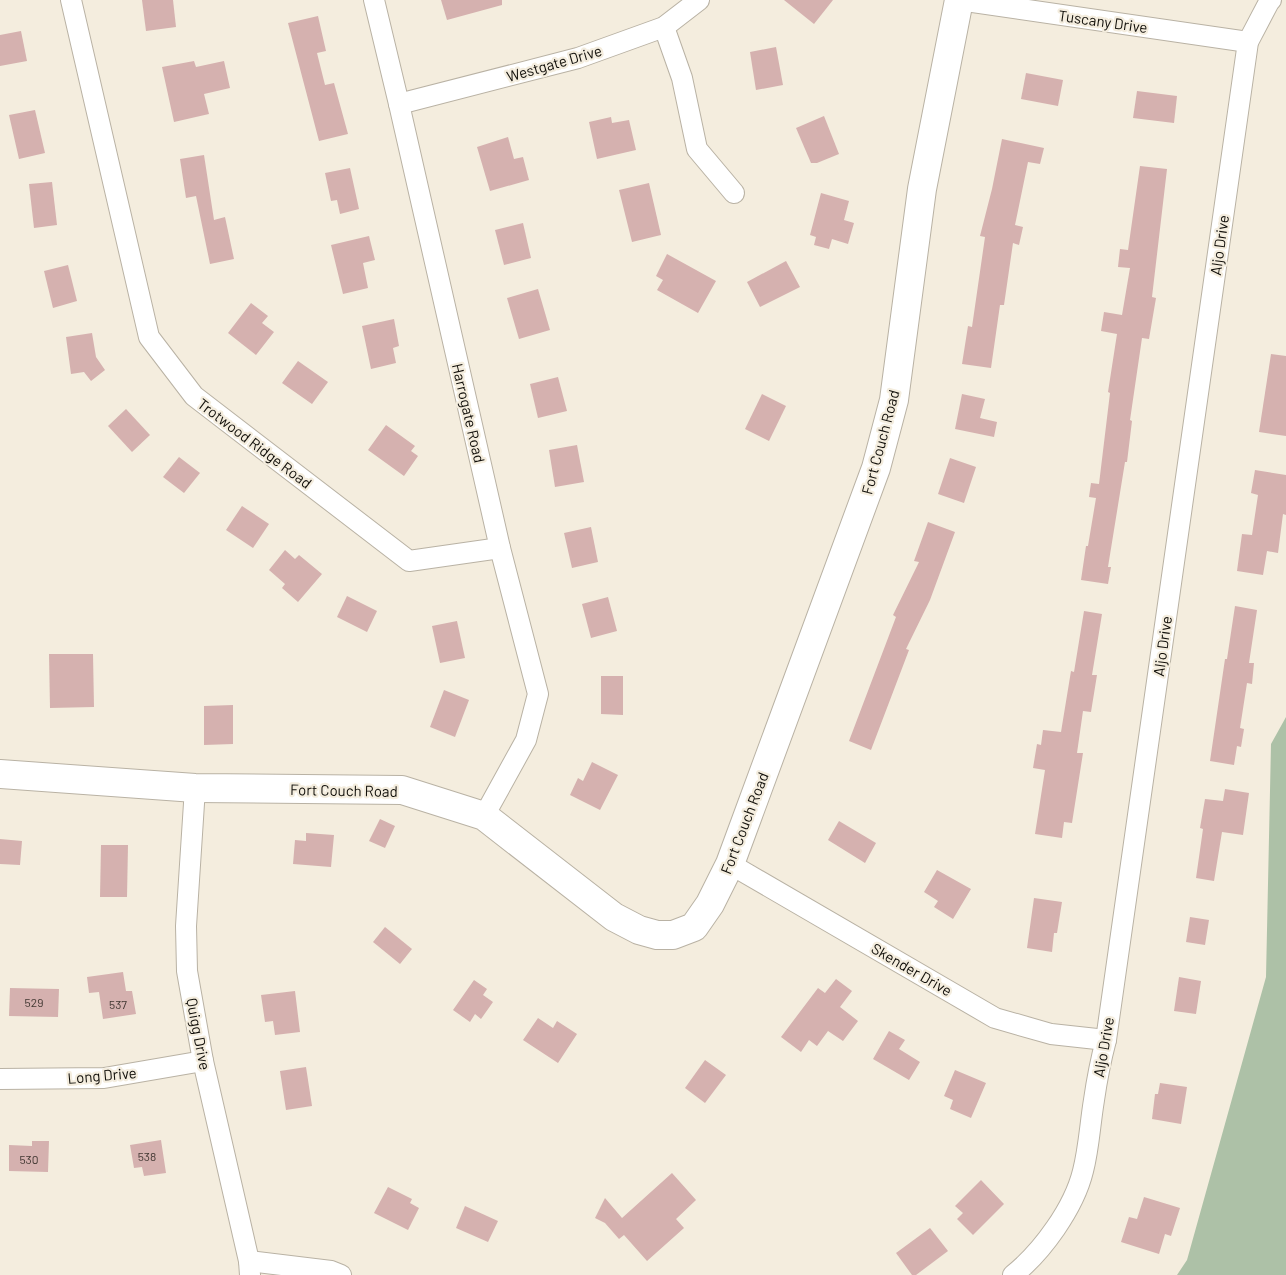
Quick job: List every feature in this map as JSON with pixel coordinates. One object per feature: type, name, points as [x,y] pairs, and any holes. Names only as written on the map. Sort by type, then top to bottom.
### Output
[{"type":"street","name":"Trotwood Ridge Road","points":[[71,0],[149,337],[194,396],[410,561],[500,548]]},
{"type":"street","name":"Harrogate Road","points":[[374,0],[500,548],[538,694],[526,740],[484,816]]},
{"type":"street","name":"Westgate Drive","points":[[399,104],[578,58],[664,27],[699,0]]},
{"type":"street","name":"Tuscany Drive","points":[[959,0],[1248,42]]},
{"type":"street","name":"Fort Couch Road","points":[[0,774],[195,788],[402,790],[484,816],[614,917],[639,930],[657,935],[673,935],[694,927],[710,904],[730,864],[876,468],[894,400],[922,189],[959,0]]},
{"type":"street","name":"Aljo Drive","points":[[1013,1275],[1026,1265],[1064,1214],[1083,1173],[1106,1040],[1248,42],[1272,0]]},
{"type":"street","points":[[664,27],[682,78],[697,149],[734,194]]},
{"type":"street","name":"Quigg Drive","points":[[195,788],[186,926],[187,971],[203,1061],[249,1268]]},
{"type":"street","name":"Skender Drive","points":[[730,864],[995,1018],[1051,1034],[1106,1040]]},
{"type":"street","name":"Long Drive","points":[[0,1079],[104,1078],[203,1061]]},
{"type":"street","points":[[249,1268],[331,1271],[341,1275]]},
{"type":"green space","points":[[1286,717],[1286,1275],[1177,1275],[1187,1260],[1266,977],[1271,744]]},
{"type":"building","points":[[142,0],[173,0],[176,27],[146,31]]},
{"type":"building","points":[[441,0],[502,0],[502,5],[447,20]]},
{"type":"building","points":[[784,0],[833,0],[814,24]]},
{"type":"building","points":[[318,16],[326,51],[317,53],[325,85],[334,83],[348,134],[319,141],[288,23]]},
{"type":"building","points":[[21,31],[27,61],[0,66],[0,35]]},
{"type":"building","points":[[776,47],[783,85],[756,90],[750,52]]},
{"type":"building","points":[[194,61],[196,67],[224,61],[230,88],[204,94],[209,114],[174,122],[162,67]]},
{"type":"building","points":[[1026,73],[1063,80],[1058,106],[1021,99]]},
{"type":"building","points":[[1137,91],[1177,96],[1174,123],[1133,118]]},
{"type":"building","points":[[35,110],[45,153],[19,159],[9,115]]},
{"type":"building","points":[[824,116],[839,154],[817,163],[811,163],[796,128]]},
{"type":"building","points":[[611,117],[612,123],[629,120],[636,150],[597,159],[589,122]]},
{"type":"building","points":[[508,137],[514,159],[523,157],[529,180],[490,191],[477,147]]},
{"type":"building","points":[[1002,139],[1044,148],[1040,164],[1028,162],[1015,225],[1023,227],[1019,245],[1013,243],[1004,305],[1000,305],[991,368],[962,364],[968,326],[972,327],[985,237],[980,236]]},
{"type":"building","points":[[204,155],[214,220],[225,217],[234,259],[210,264],[196,196],[186,198],[180,159]]},
{"type":"building","points":[[1140,166],[1167,169],[1152,297],[1156,298],[1149,339],[1142,338],[1130,420],[1132,421],[1127,462],[1125,462],[1108,567],[1111,567],[1108,584],[1081,580],[1096,498],[1089,497],[1091,483],[1099,484],[1110,393],[1108,392],[1117,334],[1101,331],[1104,312],[1122,315],[1130,268],[1118,267],[1120,249],[1128,250]]},
{"type":"building","points":[[350,168],[359,209],[340,214],[337,200],[331,201],[325,173]]},
{"type":"building","points":[[52,182],[57,225],[34,228],[29,184]]},
{"type":"building","points":[[649,183],[661,235],[632,242],[619,190]]},
{"type":"building","points":[[821,193],[849,201],[844,220],[854,223],[848,244],[832,239],[829,249],[814,245],[816,237],[810,235]]},
{"type":"building","points":[[523,223],[531,258],[504,265],[495,230]]},
{"type":"building","points":[[369,236],[375,260],[363,263],[368,288],[343,294],[331,245]]},
{"type":"building","points":[[667,254],[716,281],[698,313],[657,290],[663,280],[656,276]]},
{"type":"building","points":[[786,261],[800,287],[760,307],[747,282]]},
{"type":"building","points":[[68,265],[77,301],[53,308],[44,271]]},
{"type":"building","points":[[538,289],[550,330],[519,339],[507,298]]},
{"type":"building","points":[[251,303],[268,316],[262,323],[274,332],[256,355],[228,333]]},
{"type":"building","points":[[394,319],[399,346],[393,348],[396,363],[371,369],[362,326]]},
{"type":"building","points":[[92,333],[96,357],[105,370],[91,381],[84,372],[71,374],[66,337]]},
{"type":"building","points":[[1271,354],[1286,356],[1286,436],[1259,432]]},
{"type":"building","points":[[298,361],[328,382],[312,404],[282,383]]},
{"type":"building","points":[[558,377],[567,411],[538,418],[530,384]]},
{"type":"building","points":[[762,394],[786,406],[769,441],[745,429]]},
{"type":"building","points":[[962,394],[985,399],[980,418],[997,422],[994,437],[955,429]]},
{"type":"building","points":[[126,409],[150,435],[132,452],[108,426]]},
{"type":"building","points":[[386,425],[415,446],[411,451],[418,456],[404,476],[368,450]]},
{"type":"building","points":[[577,445],[584,482],[555,487],[549,450]]},
{"type":"building","points":[[179,457],[200,473],[184,493],[163,477]]},
{"type":"building","points":[[950,458],[976,467],[964,503],[938,494]]},
{"type":"building","points":[[1255,470],[1286,475],[1286,515],[1283,514],[1278,553],[1267,551],[1263,575],[1237,571],[1242,534],[1252,535],[1258,495],[1251,493]]},
{"type":"building","points":[[242,506],[269,524],[253,548],[226,530]]},
{"type":"building","points":[[928,522],[955,532],[930,600],[906,649],[909,650],[871,750],[849,741],[896,617],[893,615],[919,562],[914,561]]},
{"type":"building","points":[[591,527],[598,562],[572,568],[564,533]]},
{"type":"building","points":[[285,550],[295,559],[299,555],[322,574],[298,602],[282,588],[285,584],[269,570]]},
{"type":"building","points":[[347,596],[377,611],[367,632],[337,617]]},
{"type":"building","points":[[608,597],[617,631],[591,638],[582,604]]},
{"type":"building","points":[[1235,606],[1257,610],[1249,663],[1254,663],[1252,684],[1247,683],[1240,728],[1244,729],[1241,747],[1237,746],[1234,765],[1210,761]]},
{"type":"building","points":[[1084,611],[1102,614],[1092,675],[1097,675],[1091,712],[1083,711],[1077,753],[1083,753],[1072,823],[1064,822],[1062,838],[1035,834],[1045,770],[1033,768],[1037,744],[1041,745],[1043,730],[1061,732],[1071,671],[1074,672]]},
{"type":"building","points":[[457,621],[465,658],[440,663],[432,626]]},
{"type":"building","points":[[49,654],[93,654],[94,707],[50,708]]},
{"type":"building","points":[[601,676],[623,676],[623,715],[601,714]]},
{"type":"building","points":[[444,690],[469,700],[455,737],[430,727]]},
{"type":"building","points":[[233,705],[233,744],[204,745],[204,706]]},
{"type":"building","points":[[592,762],[618,775],[600,810],[570,795],[578,778],[583,781]]},
{"type":"building","points":[[1225,789],[1249,793],[1243,835],[1222,832],[1214,881],[1196,878],[1203,829],[1200,828],[1205,799],[1223,801]]},
{"type":"building","points":[[380,819],[395,826],[385,848],[369,841]]},
{"type":"building","points":[[839,821],[876,843],[865,863],[828,840]]},
{"type":"building","points":[[306,833],[334,835],[331,867],[293,864],[295,840],[306,841]]},
{"type":"building","points":[[0,839],[22,841],[20,865],[0,864]]},
{"type":"building","points":[[101,845],[128,845],[127,897],[100,897]]},
{"type":"building","points":[[937,870],[971,889],[953,919],[934,907],[938,901],[924,892]]},
{"type":"building","points":[[1034,898],[1062,902],[1057,933],[1054,933],[1052,952],[1027,948]]},
{"type":"building","points":[[1190,917],[1209,920],[1205,945],[1186,942]]},
{"type":"building","points":[[385,927],[412,949],[400,964],[373,942]]},
{"type":"building","points":[[123,972],[126,991],[132,991],[136,1014],[103,1019],[99,992],[89,993],[87,977]]},
{"type":"building","points":[[1179,977],[1201,981],[1196,1014],[1174,1011]]},
{"type":"building","points":[[836,979],[852,991],[840,1007],[858,1021],[843,1041],[828,1031],[817,1046],[809,1040],[801,1052],[781,1037],[818,988],[825,993]]},
{"type":"building","points":[[474,980],[487,989],[483,995],[493,1002],[481,1019],[475,1014],[470,1022],[453,1010]]},
{"type":"building","points":[[10,988],[59,989],[58,1017],[9,1016]]},
{"type":"building","points":[[295,991],[300,1032],[275,1035],[273,1021],[265,1022],[261,995]]},
{"type":"building","points":[[538,1018],[553,1028],[557,1021],[577,1034],[558,1063],[523,1040]]},
{"type":"building","points":[[889,1031],[905,1040],[899,1049],[920,1062],[909,1080],[873,1059]]},
{"type":"building","points":[[705,1060],[726,1075],[705,1103],[685,1088]]},
{"type":"building","points":[[306,1067],[312,1106],[286,1110],[280,1071]]},
{"type":"building","points":[[955,1070],[986,1083],[971,1118],[950,1109],[953,1100],[944,1096]]},
{"type":"building","points":[[1160,1083],[1187,1087],[1181,1124],[1152,1119],[1155,1094],[1158,1094]]},
{"type":"building","points":[[161,1140],[166,1173],[144,1176],[142,1167],[134,1168],[130,1145]]},
{"type":"building","points":[[32,1141],[49,1141],[48,1172],[9,1171],[9,1145],[32,1146]]},
{"type":"building","points":[[672,1173],[696,1200],[676,1219],[684,1228],[647,1261],[624,1235],[619,1239],[605,1223],[595,1218],[605,1198],[622,1218]]},
{"type":"building","points":[[981,1180],[1004,1204],[973,1235],[957,1219],[963,1213],[955,1206]]},
{"type":"building","points":[[388,1187],[412,1199],[410,1203],[419,1208],[408,1230],[374,1213]]},
{"type":"building","points":[[1144,1197],[1180,1208],[1171,1236],[1165,1234],[1159,1254],[1121,1242],[1129,1217],[1137,1219]]},
{"type":"building","points":[[465,1206],[498,1221],[488,1242],[456,1228]]},
{"type":"building","points":[[930,1228],[948,1251],[916,1275],[912,1275],[896,1253]]}]
